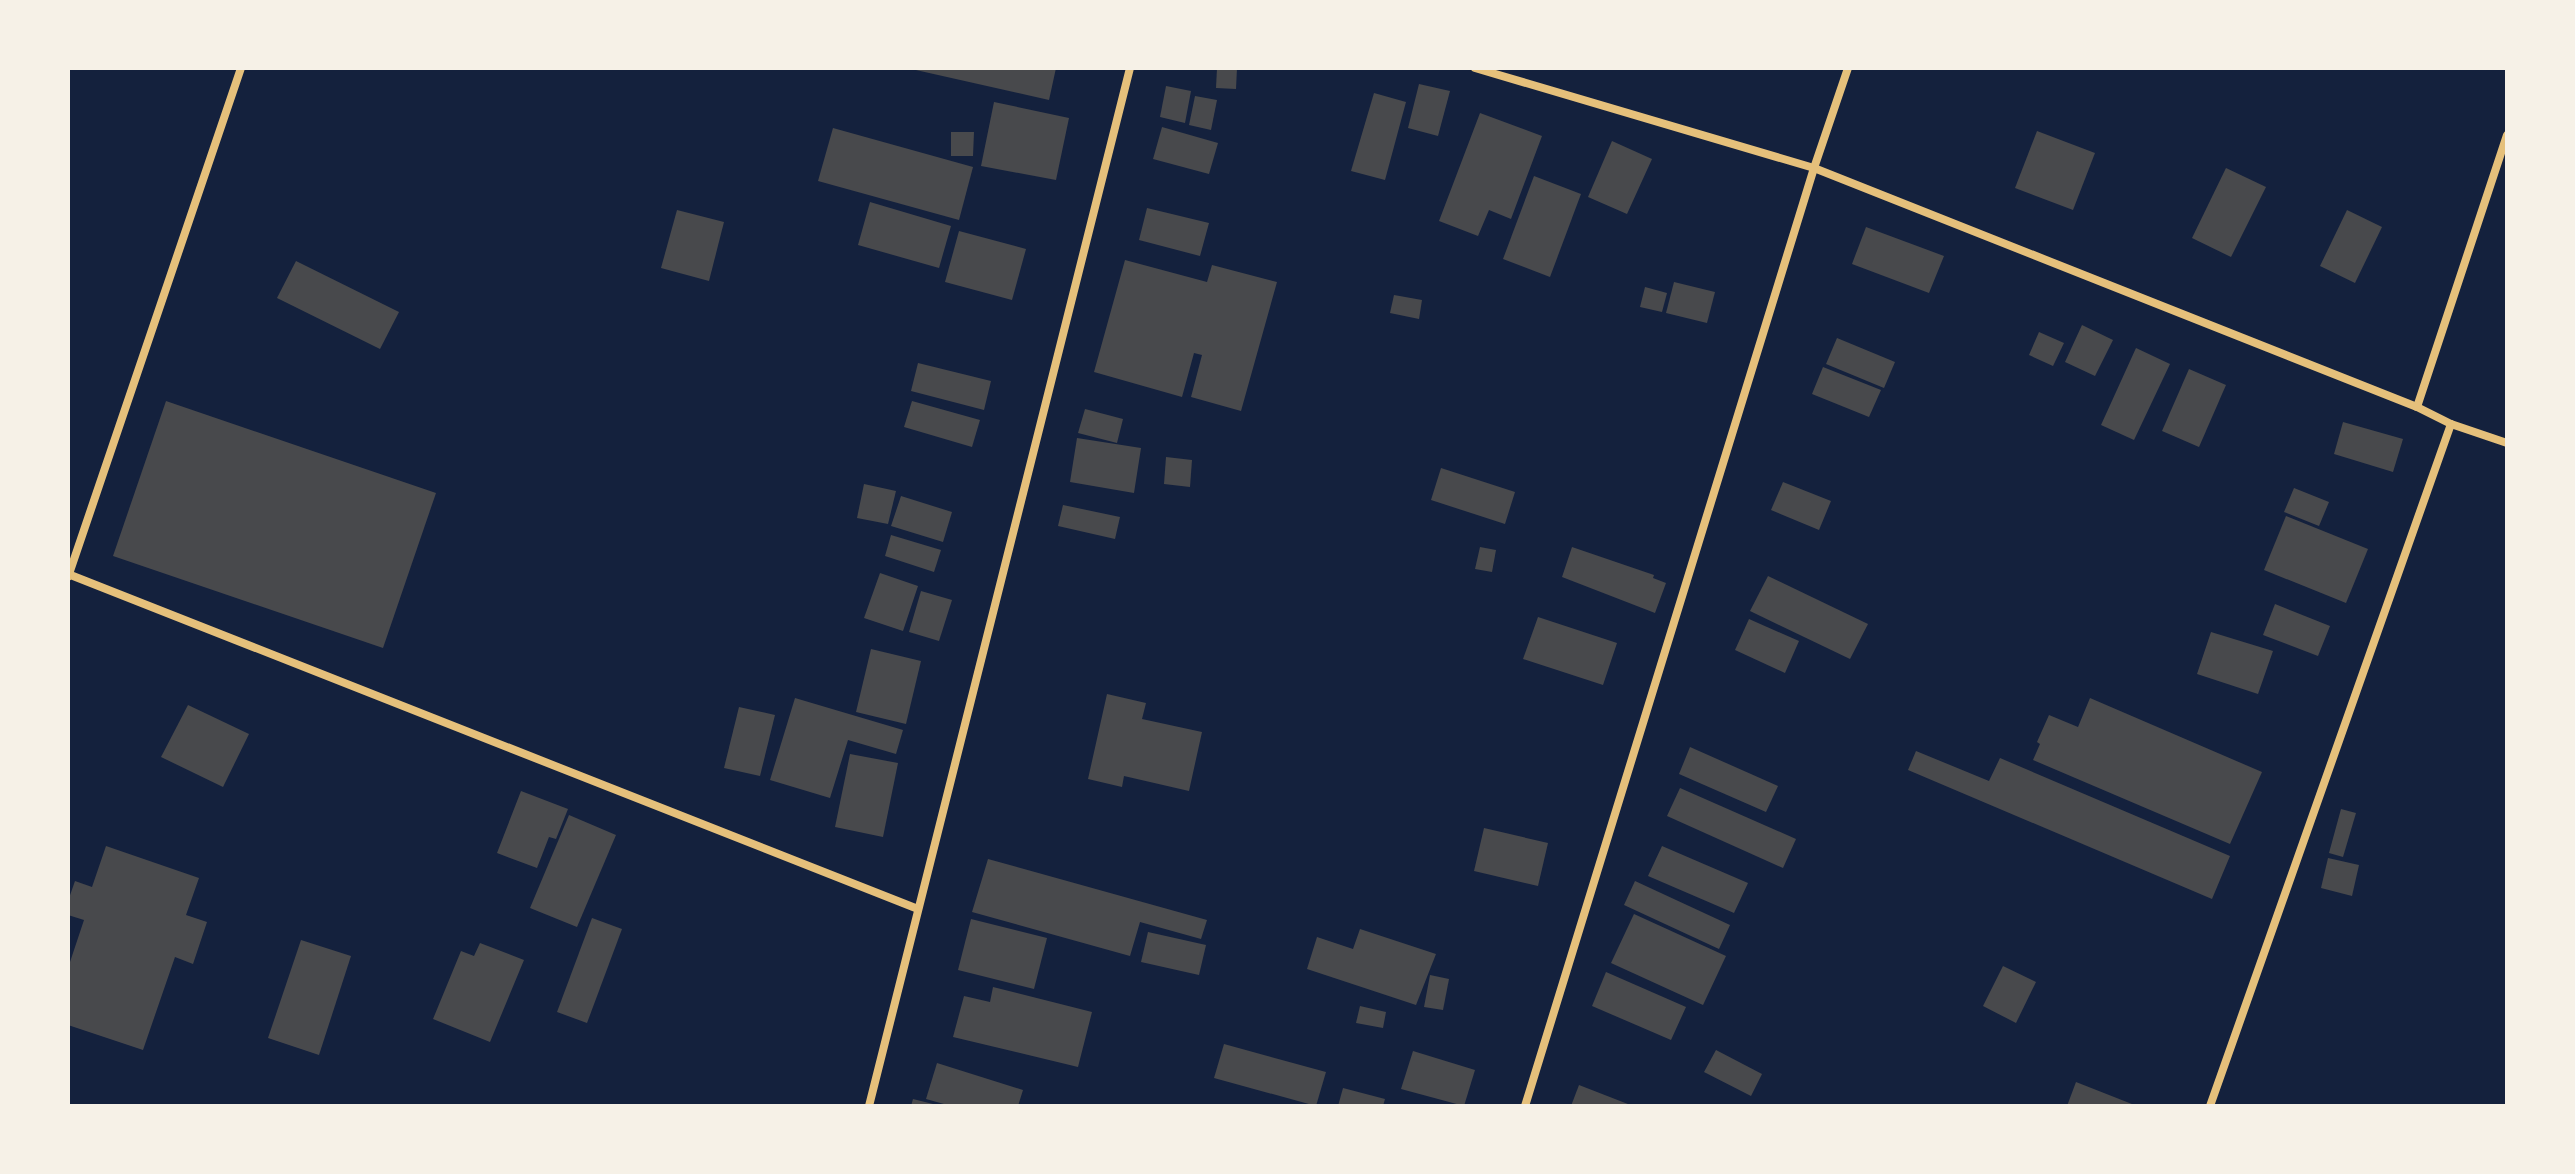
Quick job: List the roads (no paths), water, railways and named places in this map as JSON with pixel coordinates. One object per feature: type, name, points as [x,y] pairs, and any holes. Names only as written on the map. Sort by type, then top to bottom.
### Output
[{"type":"street","points":[[241,68],[68,575],[918,909]]},
{"type":"street","points":[[869,1106],[1130,68]]},
{"type":"street","points":[[1475,68],[1814,168],[2417,407],[2451,424],[2507,443]]},
{"type":"street","points":[[1525,1106],[1814,168],[1848,68]]},
{"type":"street","points":[[2417,407],[2507,135]]},
{"type":"street","points":[[2210,1106],[2451,424]]}]
